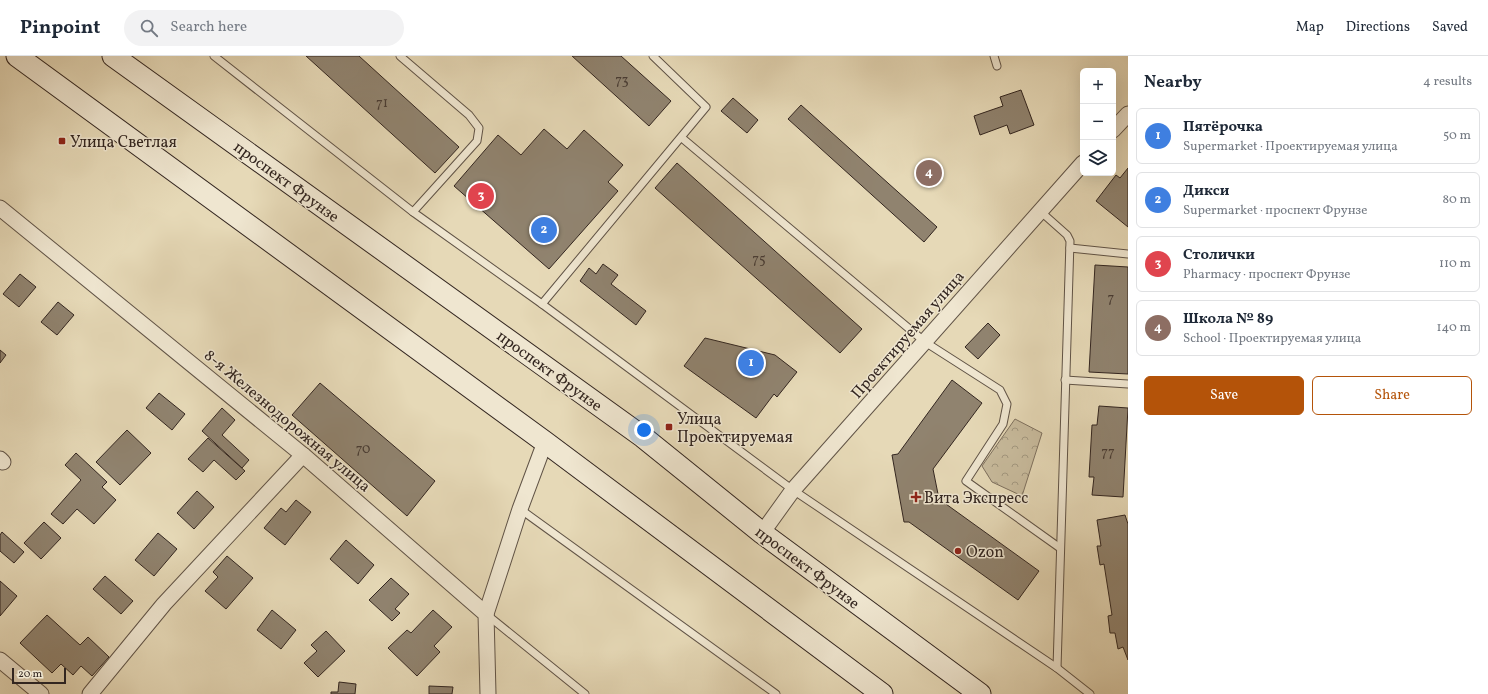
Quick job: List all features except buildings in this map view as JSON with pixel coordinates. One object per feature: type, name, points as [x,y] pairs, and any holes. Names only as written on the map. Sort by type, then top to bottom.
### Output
[{"type":"main road","points":[[17,56],[545,442],[882,694]]},
{"type":"main road","name":"проспект Фрунзе","points":[[113,56],[643,437],[762,533],[980,694]]},
{"type":"street","points":[[1116,127],[1128,114]]},
{"type":"street","name":"Проектируемая улица","points":[[762,533],[793,490],[1080,166]]},
{"type":"street","name":"8-я Железнодорожная улица","points":[[0,208],[303,455],[486,614]]},
{"type":"street","points":[[488,694],[486,614],[520,509],[545,442]]},
{"type":"street","points":[[90,694],[164,604],[303,455]]},
{"type":"street","points":[[0,660],[41,694]]},
{"type":"lane","points":[[214,56],[413,212],[542,304],[793,490],[1057,668],[1090,694]]},
{"type":"lane","points":[[400,56],[470,115],[479,128],[477,141],[413,212]]},
{"type":"lane","points":[[542,304],[682,138],[706,106],[653,56]]},
{"type":"lane","points":[[994,56],[997,66]]},
{"type":"lane","points":[[682,138],[925,342],[1000,390],[1007,404],[1004,424],[966,481],[1060,548]]},
{"type":"lane","points":[[1039,211],[1066,235],[1070,241],[1057,668]]},
{"type":"lane","points":[[1070,248],[1128,254]]},
{"type":"lane","points":[[1065,380],[1128,384]]},
{"type":"lane","points":[[520,509],[776,694]]},
{"type":"lane","points":[[486,614],[585,694]]},
{"type":"green space","points":[[1015,419],[1042,433],[1022,496],[992,482],[982,466]]},
{"type":"place","name":"Улица Светлая","points":[[62,141]]},
{"type":"place","name":"Школа № 89","points":[[929,173]]},
{"type":"place","name":"Столички","points":[[481,196]]},
{"type":"place","name":"Дикси","points":[[544,230]]},
{"type":"place","name":"Пятёрочка","points":[[751,363]]},
{"type":"place","name":"Улица Проектируемая","points":[[669,427]]},
{"type":"place","name":"Вита Экспресс","points":[[916,497]]},
{"type":"place","name":"Ozon","points":[[958,551]]}]
